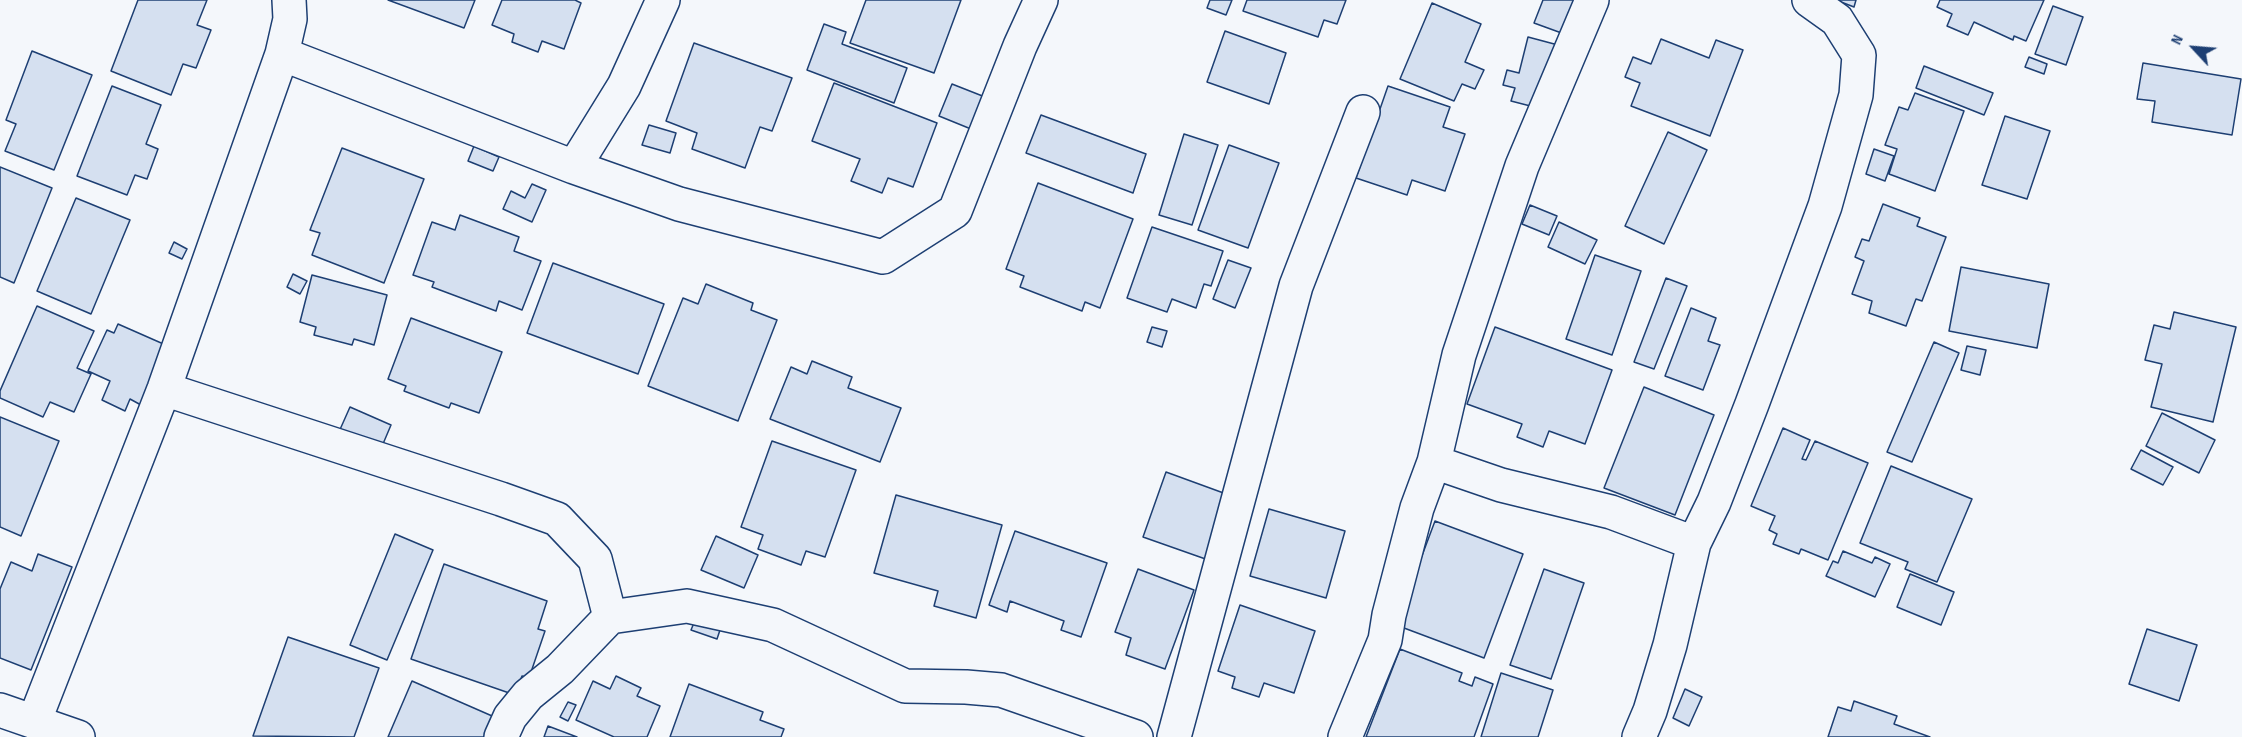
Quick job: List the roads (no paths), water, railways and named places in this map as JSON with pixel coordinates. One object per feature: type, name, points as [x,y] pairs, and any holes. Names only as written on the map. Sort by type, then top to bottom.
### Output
[{"type":"street","points":[[34,722],[164,389],[282,54],[290,19],[289,0]]},
{"type":"street","points":[[574,167],[624,86],[663,0]]},
{"type":"street","points":[[282,54],[574,167],[680,204],[883,257],[955,211],[1020,46],[1041,0]]},
{"type":"street","points":[[1345,737],[1385,640],[1408,541],[1434,462],[1459,355],[1522,166],[1592,0]]},
{"type":"street","points":[[1639,737],[1650,711],[1670,645],[1694,543],[1714,502],[1825,206],[1856,95],[1859,55],[1837,20],[1809,0]]},
{"type":"street","points":[[1174,737],[1296,286],[1363,112]]},
{"type":"street","points":[[164,389],[556,519],[595,559],[610,617]]},
{"type":"street","points":[[1434,462],[1501,485],[1611,512],[1694,543]]},
{"type":"street","points":[[501,737],[510,717],[528,695],[560,669],[610,617],[687,606],[773,625],[905,686],[1001,690],[1136,737]]},
{"type":"street","points":[[0,711],[78,737]]}]
